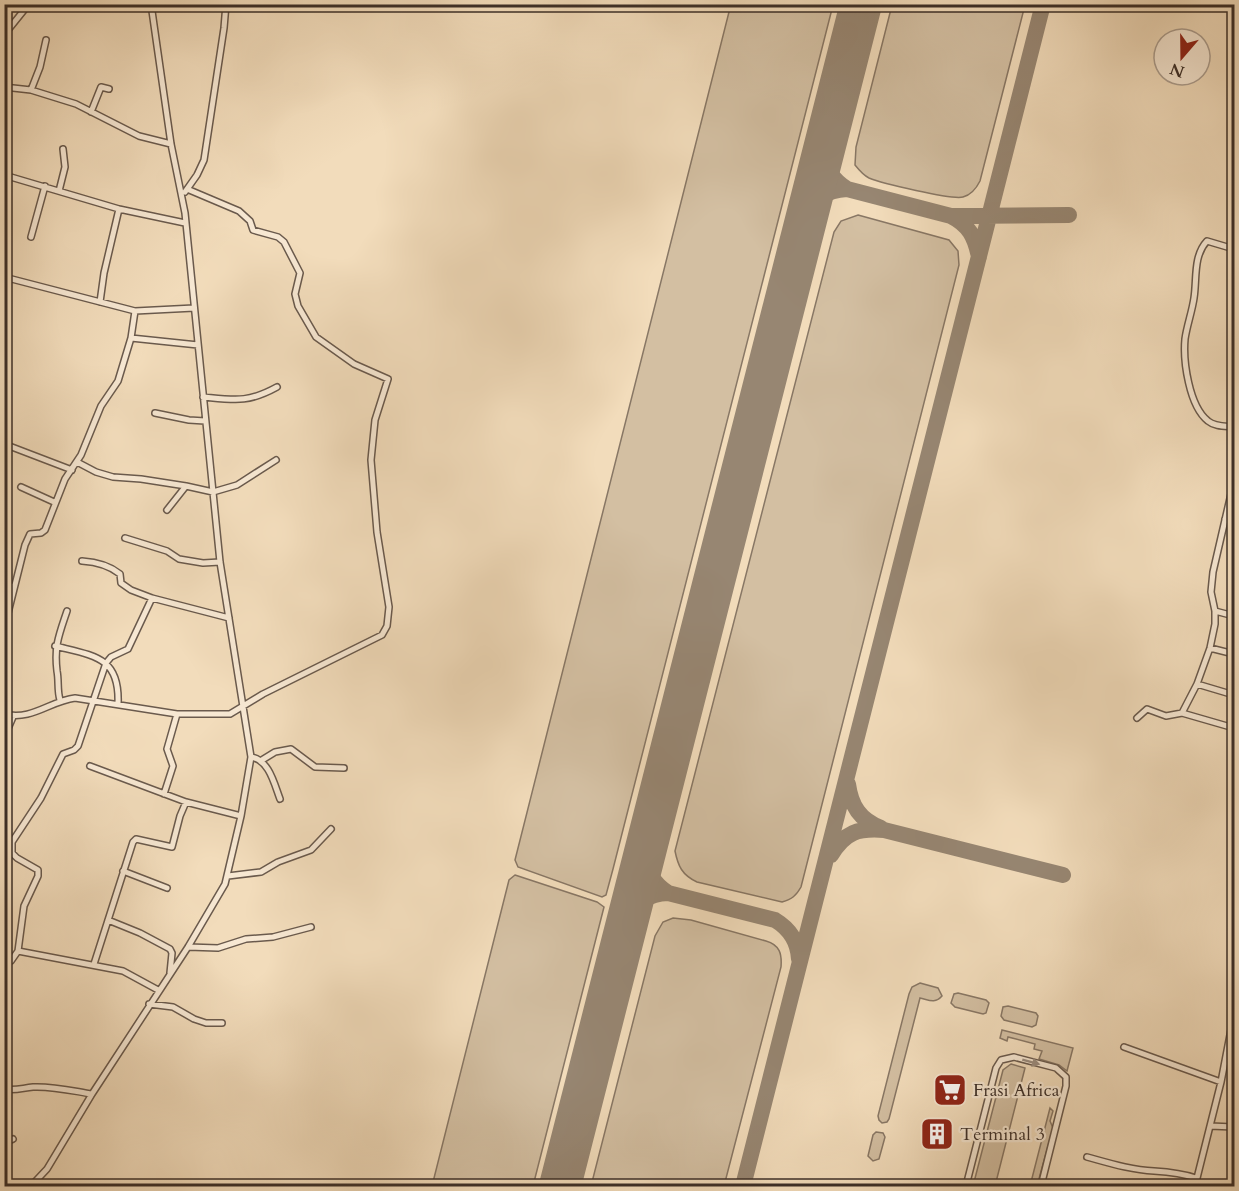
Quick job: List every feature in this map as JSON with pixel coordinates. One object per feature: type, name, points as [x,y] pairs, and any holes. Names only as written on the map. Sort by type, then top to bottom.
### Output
[{"type":"street","points":[[5,32],[29,4]]},
{"type":"street","points":[[31,1186],[47,1169],[149,1004],[188,947],[228,876],[251,757],[220,562],[182,196],[171,144],[151,4]]},
{"type":"street","points":[[182,196],[204,160],[226,4]]},
{"type":"street","points":[[31,90],[40,67],[46,40]]},
{"type":"street","points":[[4,87],[31,90],[76,104],[139,136],[171,144]]},
{"type":"street","points":[[91,112],[101,87],[109,89]]},
{"type":"street","points":[[59,191],[65,167],[63,149]]},
{"type":"street","points":[[4,175],[119,209],[185,222]]},
{"type":"street","points":[[31,237],[45,186]]},
{"type":"street","points":[[4,714],[13,717],[35,713],[60,700],[75,698],[177,714],[231,714],[382,635],[387,626],[388,607],[377,532],[371,460],[375,420],[388,379],[354,364],[316,337],[298,306],[295,294],[300,273],[284,242],[278,237],[253,230],[250,221],[239,211],[187,189]]},
{"type":"street","points":[[100,302],[104,273],[119,209]]},
{"type":"street","points":[[1234,249],[1207,241],[1202,247],[1198,258],[1194,298],[1185,338],[1187,377],[1202,413],[1209,422],[1234,427]]},
{"type":"street","points":[[4,277],[135,311],[194,308]]},
{"type":"street","points":[[4,628],[27,540],[30,534],[44,531],[54,502],[65,479],[77,462],[101,406],[118,381],[131,338],[135,311]]},
{"type":"street","points":[[131,338],[198,345]]},
{"type":"street","points":[[203,397],[248,399],[261,396],[278,387]]},
{"type":"street","points":[[155,413],[205,421]]},
{"type":"street","points":[[4,444],[72,470]]},
{"type":"street","points":[[77,462],[96,472],[113,477],[141,479],[213,492],[237,485],[276,460]]},
{"type":"street","points":[[1182,713],[1197,684],[1210,648],[1215,624],[1211,592],[1213,573],[1234,481]]},
{"type":"street","points":[[167,510],[186,486]]},
{"type":"street","points":[[21,487],[54,502]]},
{"type":"street","points":[[1225,519],[1234,522]]},
{"type":"street","points":[[125,538],[167,551],[179,559],[220,562]]},
{"type":"street","points":[[82,561],[111,567],[120,574],[121,583],[131,590],[152,598],[229,618]]},
{"type":"street","points":[[4,584],[15,587]]},
{"type":"street","points":[[4,963],[11,961],[18,951],[24,906],[38,876],[38,870],[12,853],[12,842],[41,798],[63,754],[78,746],[106,663],[111,657],[128,649],[152,598]]},
{"type":"street","points":[[60,700],[57,688],[55,646],[66,611]]},
{"type":"street","points":[[1215,611],[1234,616]]},
{"type":"street","points":[[55,646],[106,663],[115,674],[119,688],[118,704]]},
{"type":"street","points":[[1210,648],[1234,654]]},
{"type":"street","points":[[1197,684],[1234,694]]},
{"type":"street","points":[[1137,718],[1147,709],[1166,716],[1182,713],[1234,728]]},
{"type":"street","points":[[164,794],[173,766],[167,749],[177,714]]},
{"type":"street","points":[[4,738],[13,717]]},
{"type":"street","points":[[251,757],[262,760],[275,752],[291,749],[315,766],[344,768]]},
{"type":"street","points":[[262,760],[280,798]]},
{"type":"street","points":[[90,766],[164,794],[241,816]]},
{"type":"street","points":[[94,964],[133,842],[136,839],[172,847],[186,801]]},
{"type":"street","points":[[228,876],[261,872],[278,862],[311,850],[331,829]]},
{"type":"street","points":[[123,871],[167,888]]},
{"type":"street","points":[[108,920],[170,949],[172,953],[170,975]]},
{"type":"street","points":[[188,947],[218,948],[246,939],[273,937],[311,927]]},
{"type":"street","points":[[18,951],[123,970],[158,990]]},
{"type":"street","points":[[149,1004],[173,1007],[206,1023],[222,1023]]},
{"type":"street","points":[[1195,1186],[1232,1046],[1234,1014]]},
{"type":"street","points":[[1124,1047],[1221,1082]]},
{"type":"street","points":[[966,1186],[996,1068],[1001,1060],[1010,1057],[1056,1068],[1066,1077],[1066,1086],[1041,1186]]},
{"type":"street","points":[[4,1089],[15,1091],[33,1087],[92,1094]]},
{"type":"street","points":[[1210,1126],[1234,1127]]},
{"type":"street","points":[[4,1143],[13,1139]]},
{"type":"street","points":[[1087,1157],[1115,1165],[1154,1171],[1168,1170],[1196,1178]]},
{"type":"shaded area","points":[[731,4],[833,5],[613,869],[606,895],[602,897],[518,867],[515,860]]},
{"type":"shaded area","points":[[892,5],[1025,5],[980,181],[977,187],[966,196],[945,196],[887,184],[867,177],[855,165],[856,147]]},
{"type":"shaded area","points":[[858,215],[949,240],[958,251],[959,265],[801,887],[793,897],[782,902],[697,882],[682,870],[675,851],[834,232],[841,221]]},
{"type":"shaded area","points":[[515,875],[597,902],[604,907],[533,1186],[432,1186],[509,880]]},
{"type":"shaded area","points":[[673,918],[691,920],[766,941],[777,948],[781,958],[781,967],[724,1186],[591,1186],[655,936],[663,922]]},
{"type":"shaded area","points":[[920,983],[938,988],[942,996],[934,1001],[920,998],[889,1119],[882,1123],[878,1116],[909,994],[912,987]]},
{"type":"shaded area","points":[[954,994],[986,1000],[989,1003],[986,1013],[955,1007],[951,1003]]},
{"type":"shaded area","points":[[1008,1006],[1036,1013],[1038,1016],[1036,1025],[1032,1027],[1004,1020],[1001,1016],[1003,1007]]},
{"type":"shaded area","points":[[1002,1030],[1073,1048],[1067,1071],[1059,1065],[1039,1059],[1042,1051],[1034,1049],[1035,1044],[1008,1037],[1007,1041],[1000,1038]]},
{"type":"shaded area","points":[[1011,1064],[1025,1068],[995,1186],[973,1186],[1003,1070]]},
{"type":"shaded area","points":[[1050,1108],[1053,1111],[1050,1121],[1053,1128],[1037,1186],[1030,1186]]},
{"type":"shaded area","points":[[876,1132],[883,1133],[885,1137],[879,1159],[873,1161],[868,1156],[873,1135]]},
{"type":"taxiway","points":[[743,1186],[1043,4]]},
{"type":"taxiway","points":[[824,152],[831,174],[847,189]]},
{"type":"taxiway","points":[[806,221],[816,202],[826,194],[847,189],[951,216],[970,232],[979,257]]},
{"type":"taxiway","points":[[951,216],[1069,215]]},
{"type":"taxiway","points":[[848,784],[851,799],[858,811],[867,821],[881,828]]},
{"type":"taxiway","points":[[831,855],[836,847],[853,833],[884,830],[1063,875]]},
{"type":"taxiway","points":[[645,854],[652,876],[668,893],[775,920],[792,936],[799,959]]},
{"type":"taxiway","points":[[628,921],[639,904],[648,897],[668,893]]},
{"type":"taxiway","points":[[561,1182],[562,1186]]},
{"type":"runway","points":[[560,1186],[861,4]]},
{"type":"place","name":"Frasi Africa","points":[[950,1090]]},
{"type":"place","name":"Terminal 3","points":[[937,1134]]}]
